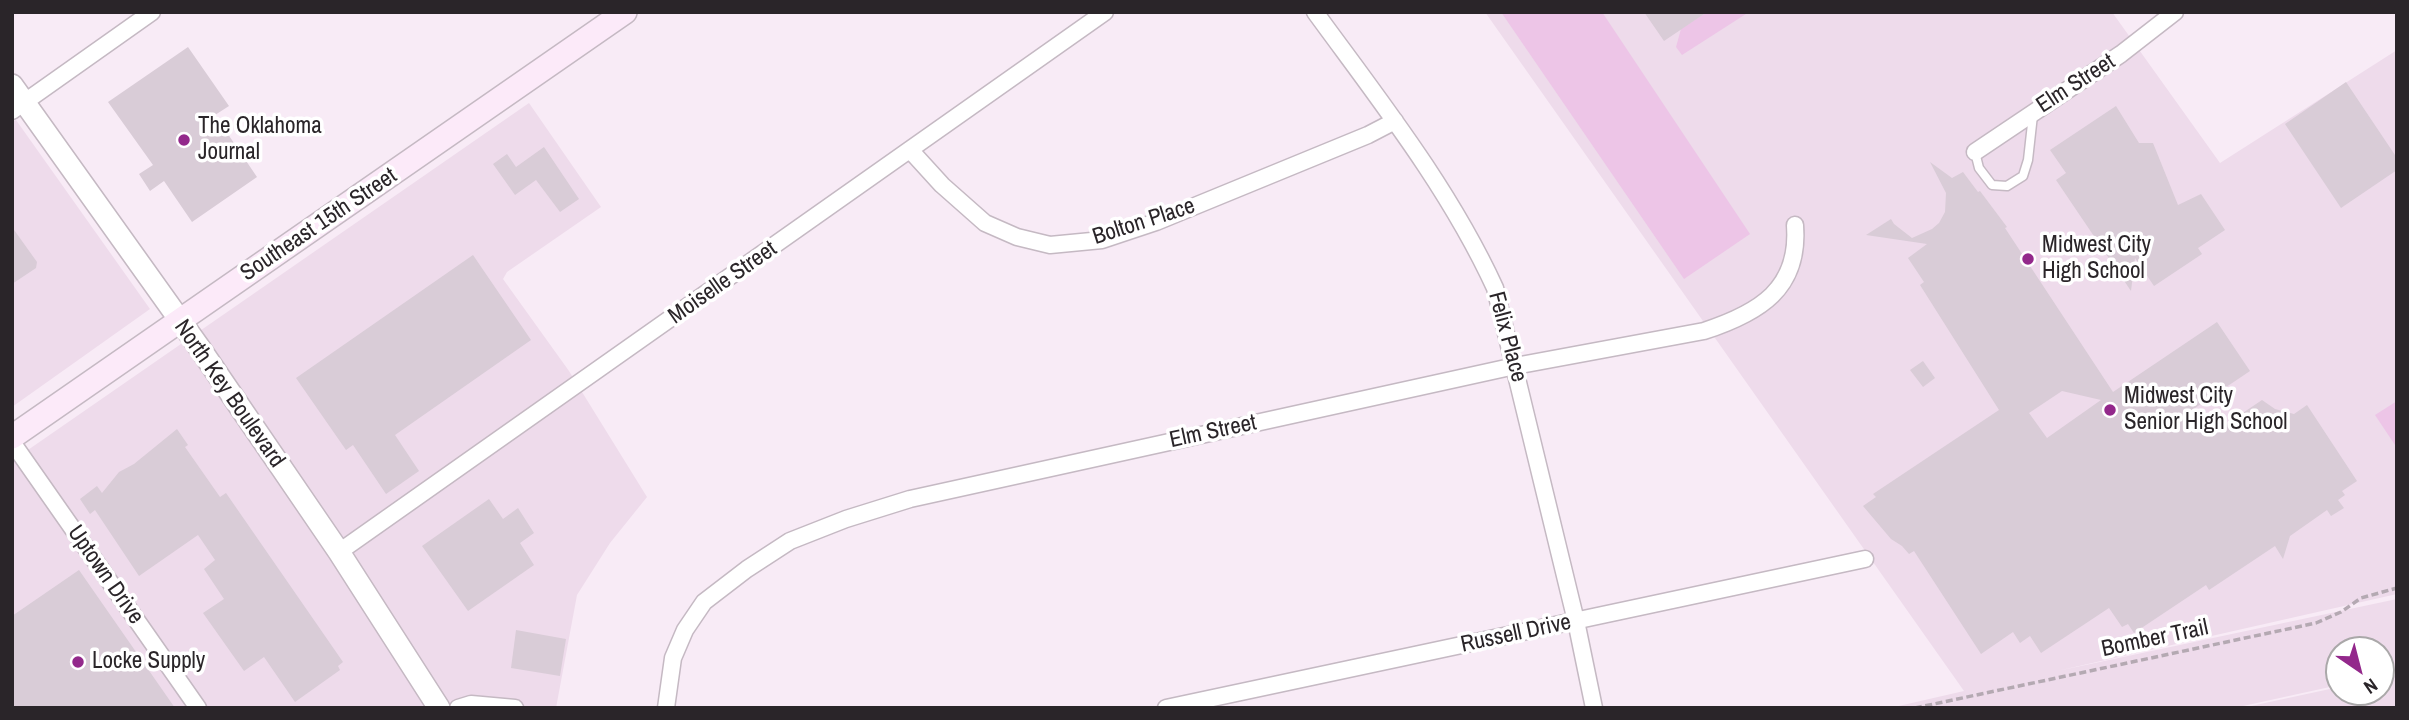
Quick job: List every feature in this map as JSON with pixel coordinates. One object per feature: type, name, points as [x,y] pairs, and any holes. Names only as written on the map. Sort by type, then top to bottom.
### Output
[{"type":"main road","name":"Southeast 15th Street","points":[[12,439],[625,12]]},
{"type":"street","points":[[19,107],[152,12]]},
{"type":"street","name":"Moiselle Street","points":[[339,552],[1105,12]]},
{"type":"street","name":"Felix Place","points":[[1315,12],[1395,121],[1457,213],[1495,288],[1576,621],[1594,708]]},
{"type":"street","name":"Elm Street","points":[[1975,152],[2122,54],[2175,12]]},
{"type":"street","name":"North Key Boulevard","points":[[12,85],[19,107],[199,347],[339,552],[439,708]]},
{"type":"street","name":"Bolton Place","points":[[911,151],[942,185],[985,223],[1017,237],[1050,245],[1102,240],[1156,222],[1368,135],[1395,121]]},
{"type":"street","name":"Elm Street","points":[[666,708],[673,658],[685,630],[704,602],[790,541],[846,519],[910,499],[1515,366],[1692,334],[1731,323],[1755,311],[1780,288],[1794,261],[1797,244],[1795,225]]},
{"type":"street","name":"Uptown Drive","points":[[12,439],[198,708]]},
{"type":"street","name":"Russell Drive","points":[[1166,708],[1865,559]]},
{"type":"street","points":[[458,708],[471,704],[515,708]]},
{"type":"lane","points":[[1975,152],[1979,168],[1992,185],[2007,186],[2023,176],[2028,160],[2034,111]]},
{"type":"path","name":"Bomber Trail","points":[[1915,708],[2316,623],[2341,612],[2361,598],[2397,588]]},
{"type":"shaded area","name":"Midwest City High School","points":[[1485,12],[2112,12],[2220,163],[2397,50],[2397,594],[2057,671],[2397,599],[2397,673],[2395,636],[2325,636],[2325,688],[2234,708],[1890,708],[1964,691]]},
{"type":"shaded area","points":[[1501,12],[1602,12],[1750,234],[1684,279]]},
{"type":"shaded area","points":[[1707,12],[1749,12],[1682,55],[1676,47],[1681,29]]},
{"type":"shaded area","points":[[529,103],[601,207],[507,272],[503,279],[569,371],[647,497],[610,543],[577,595],[556,708],[12,708],[12,461]]},
{"type":"shaded area","points":[[16,120],[150,309],[12,407],[12,122]]},
{"type":"shaded area","points":[[2397,401],[2397,448],[2375,415]]},
{"type":"shaded area","points":[[2395,675],[2397,708],[2242,708],[2325,690],[2325,706],[2395,706]]},
{"type":"building","points":[[1644,12],[1707,12],[1664,41]]},
{"type":"building","name":"The Oklahoma Journal","points":[[188,47],[229,106],[215,115],[257,177],[192,222],[164,181],[150,191],[139,174],[153,165],[108,102]]},
{"type":"building","points":[[2346,82],[2397,158],[2397,170],[2341,208],[2285,124]]},
{"type":"building","points":[[2116,106],[2139,143],[2153,143],[2178,205],[2201,194],[2225,230],[2198,248],[2202,254],[2154,286],[2135,258],[2131,291],[2056,180],[2066,173],[2050,150]]},
{"type":"building","points":[[544,147],[579,199],[560,212],[536,180],[515,195],[493,164],[507,154],[516,167]]},
{"type":"building","points":[[1930,162],[1952,178],[1963,172],[1978,192],[1980,191],[2007,227],[2005,228],[2113,392],[2217,322],[2250,371],[2192,410],[2216,417],[2219,429],[2262,400],[2275,409],[2294,414],[2307,405],[2357,481],[2342,491],[2345,495],[2338,500],[2344,508],[2331,516],[2327,510],[2290,536],[2283,559],[2275,546],[2209,590],[2206,585],[2134,633],[2128,624],[2122,627],[2109,608],[2041,653],[2030,636],[2020,643],[2013,632],[1981,654],[1914,551],[1909,554],[1891,539],[1863,506],[1876,497],[1873,494],[1999,410],[1920,285],[1924,282],[1908,258],[1927,244],[1866,235],[1891,219],[1912,238],[1932,229],[1945,212],[1946,193]],"holes":[[[2062,391],[2101,400],[2047,438],[2029,413]]]},
{"type":"building","points":[[12,227],[37,262],[36,268],[12,284]]},
{"type":"building","points":[[473,255],[531,340],[395,435],[419,471],[386,494],[353,445],[346,450],[296,378]]},
{"type":"building","points":[[1923,361],[1935,378],[1923,387],[1910,370]]},
{"type":"building","points":[[177,429],[188,445],[185,447],[220,497],[226,493],[343,662],[338,666],[340,670],[295,702],[264,657],[244,671],[203,613],[224,599],[204,569],[215,560],[198,535],[139,576],[95,510],[90,514],[80,499],[97,486],[102,493],[119,472],[134,464]]},
{"type":"building","points":[[489,499],[503,519],[518,508],[534,533],[520,543],[534,565],[468,611],[422,546]]},
{"type":"building","name":"Locke Supply","points":[[79,570],[175,708],[12,708],[12,616]]},
{"type":"building","points":[[516,630],[566,639],[560,676],[511,668]]},
{"type":"place","name":"The Oklahoma Journal","points":[[184,140]]},
{"type":"place","name":"Midwest City High School","points":[[2028,259]]},
{"type":"place","name":"Midwest City Senior High School","points":[[2110,410]]},
{"type":"place","name":"Locke Supply","points":[[78,662]]}]
